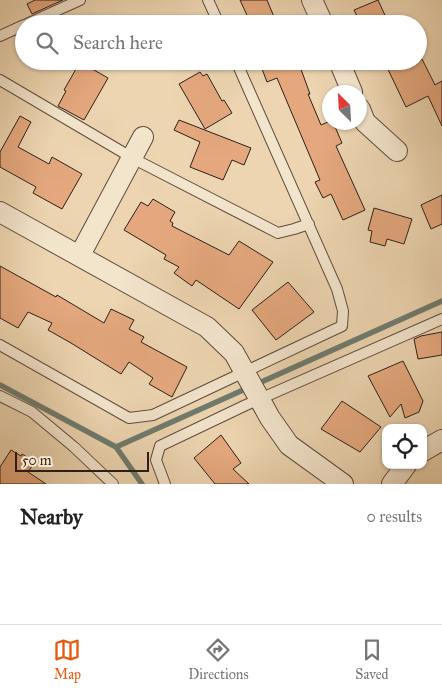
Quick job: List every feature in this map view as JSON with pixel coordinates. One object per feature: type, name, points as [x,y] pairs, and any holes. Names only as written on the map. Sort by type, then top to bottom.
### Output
[{"type":"street","points":[[312,0],[319,15]]},
{"type":"street","points":[[343,70],[349,85]]},
{"type":"street","points":[[367,124],[397,151]]},
{"type":"street","points":[[80,255],[143,137]]},
{"type":"street","points":[[0,212],[207,327],[234,352],[270,418],[290,445],[343,484]]},
{"type":"street","points":[[427,449],[442,440]]},
{"type":"street","points":[[392,484],[403,469]]},
{"type":"lane","points":[[47,15],[80,0]]},
{"type":"lane","points":[[208,0],[215,15]]},
{"type":"lane","points":[[0,36],[15,29]]},
{"type":"lane","points":[[0,345],[129,418],[153,415],[342,326],[343,310],[337,289],[240,70]]},
{"type":"lane","points":[[0,80],[132,158],[278,233],[294,230],[309,224]]},
{"type":"lane","points":[[165,484],[156,460],[160,446],[259,399],[442,319]]},
{"type":"lane","points":[[0,396],[32,412],[74,447],[113,484]]},
{"type":"building","points":[[35,0],[63,0],[32,14],[27,4]]},
{"type":"building","points":[[240,0],[267,0],[273,15],[247,15]]},
{"type":"building","points":[[378,0],[385,15],[356,15],[354,10]]},
{"type":"building","points":[[427,69],[435,85],[442,81],[442,126],[428,96],[406,107],[388,70]]},
{"type":"building","points":[[75,70],[94,70],[108,78],[84,120],[58,106],[66,91],[64,90]]},
{"type":"building","points":[[262,70],[301,70],[310,94],[308,94],[322,125],[322,130],[336,130],[342,143],[336,146],[365,210],[343,220],[331,194],[323,198],[315,182],[320,180],[277,78],[267,82]]},
{"type":"building","points":[[200,72],[203,76],[207,74],[222,101],[224,100],[232,113],[205,129],[179,84]]},
{"type":"building","points":[[20,116],[31,122],[18,147],[49,164],[52,157],[82,174],[62,209],[33,193],[36,187],[0,167],[0,152]]},
{"type":"building","points":[[179,120],[251,148],[244,165],[232,160],[223,180],[190,167],[200,142],[174,130]]},
{"type":"building","points":[[442,195],[442,224],[431,229],[421,205]]},
{"type":"building","points":[[153,199],[175,212],[170,221],[173,223],[172,226],[229,255],[239,241],[273,262],[239,309],[196,280],[192,286],[174,273],[179,267],[164,259],[166,255],[124,230],[141,202],[148,206]]},
{"type":"building","points":[[374,208],[412,219],[404,244],[387,239],[385,246],[370,242],[372,231],[368,230]]},
{"type":"building","points":[[0,266],[56,297],[57,295],[104,323],[111,309],[134,320],[129,329],[144,337],[141,342],[187,367],[172,397],[149,384],[153,378],[129,362],[121,374],[48,330],[52,323],[28,312],[18,328],[0,318]]},
{"type":"building","points":[[288,282],[314,312],[276,340],[252,310]]},
{"type":"building","points":[[442,332],[442,355],[418,359],[414,339]]},
{"type":"building","points":[[403,361],[423,401],[419,412],[405,418],[401,404],[390,417],[368,376]]},
{"type":"building","points":[[342,401],[381,427],[360,452],[321,429]]},
{"type":"building","points":[[221,435],[241,463],[233,469],[249,484],[215,484],[194,458]]},
{"type":"building","points":[[11,450],[35,462],[28,472],[46,484],[0,484],[0,467]]},
{"type":"waterway","points":[[116,447],[442,301]]},
{"type":"waterway","points":[[0,385],[116,447],[142,484]]}]
